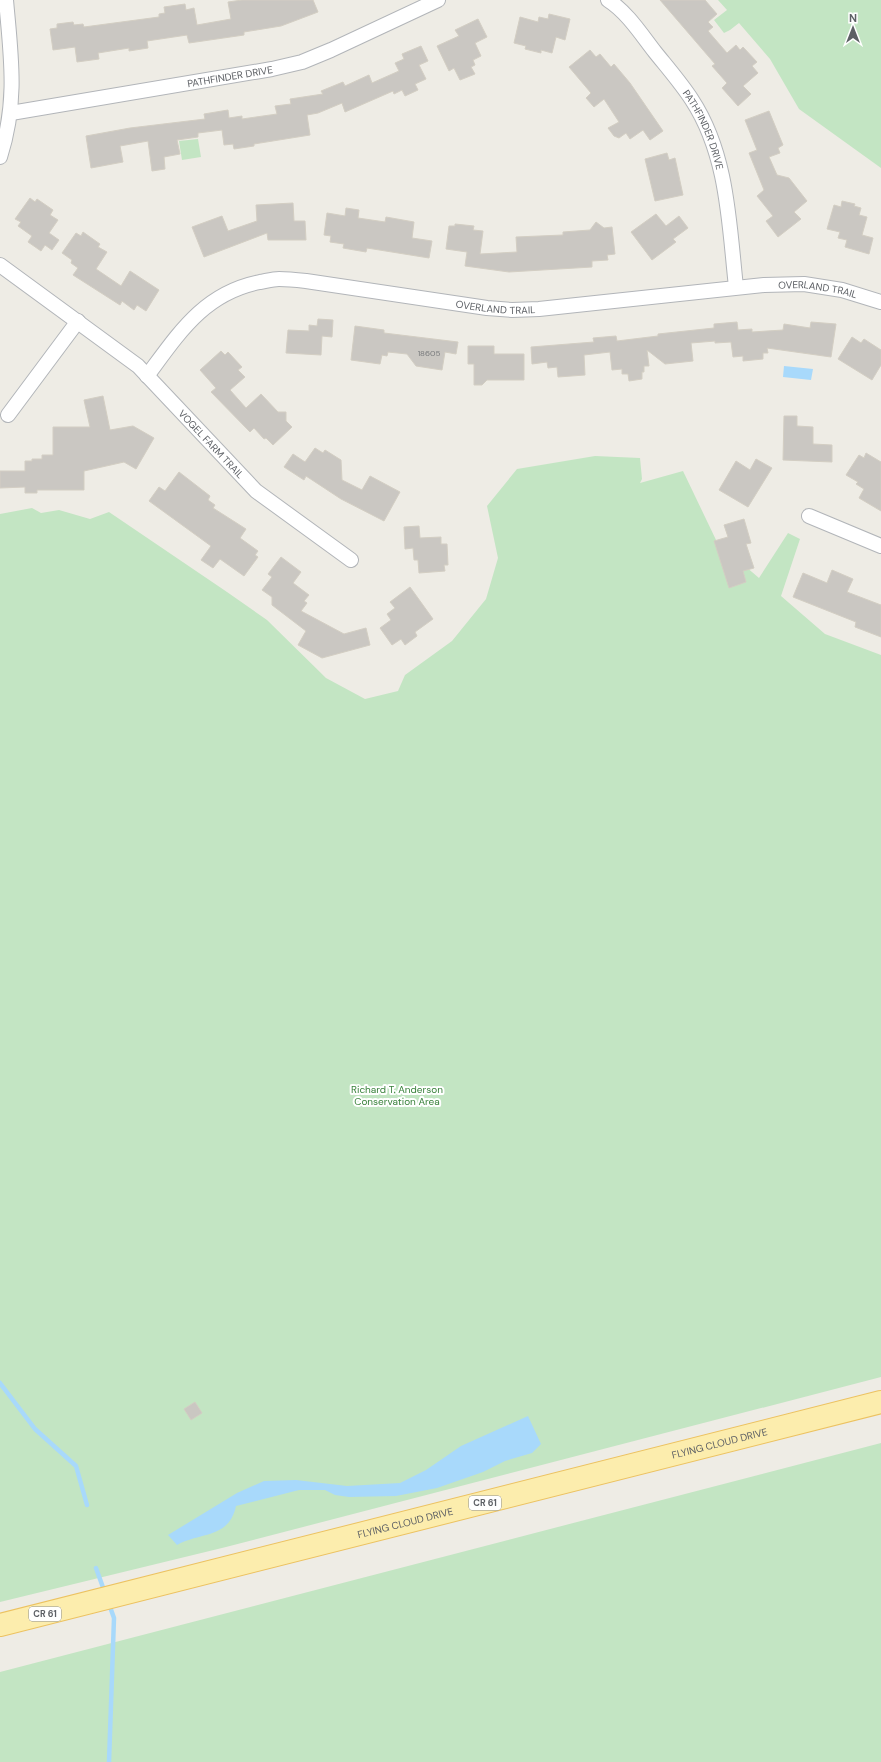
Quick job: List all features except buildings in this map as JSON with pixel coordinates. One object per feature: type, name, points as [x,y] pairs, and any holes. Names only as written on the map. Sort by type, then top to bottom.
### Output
[{"type":"main road","name":"FLYING CLOUD DRIVE","points":[[0,1625],[881,1402]]},
{"type":"street","points":[[0,157],[7,136],[11,113],[12,68],[6,0]]},
{"type":"street","name":"PATHFINDER DRIVE","points":[[11,113],[272,69],[302,62],[438,0]]},
{"type":"street","name":"PATHFINDER DRIVE","points":[[608,0],[631,22],[692,100],[708,132],[720,167],[727,204],[736,287]]},
{"type":"street","name":"VOGEL FARM TRAIL","points":[[0,264],[138,366],[158,385],[256,490],[351,560]]},
{"type":"street","name":"OVERLAND TRAIL","points":[[147,376],[178,335],[198,312],[221,296],[248,285],[277,279],[306,281],[487,308],[512,310],[538,309],[736,287],[804,284],[842,290],[881,302]]},
{"type":"street","points":[[8,415],[78,321]]},
{"type":"street","points":[[809,516],[881,546]]},
{"type":"green space","points":[[718,0],[881,0],[881,168],[799,109],[770,59],[739,23],[724,33],[714,20],[727,10]]},
{"type":"green space","points":[[198,139],[201,157],[182,160],[179,141]]},
{"type":"green space","name":"Richard T. Anderson Conservation Area","points":[[595,456],[640,458],[642,479],[640,483],[683,471],[717,542],[759,578],[788,533],[800,539],[781,596],[825,634],[881,655],[881,1377],[226,1547],[0,1602],[0,514],[32,508],[41,513],[59,510],[90,519],[109,512],[267,620],[326,678],[365,699],[398,691],[405,675],[452,641],[486,599],[498,558],[487,506],[517,469]]},
{"type":"green space","points":[[881,1443],[881,1762],[0,1762],[0,1672]]},
{"type":"water","points":[[784,366],[813,369],[811,380],[783,377]]},
{"type":"water","points":[[528,1416],[541,1444],[532,1453],[505,1461],[483,1472],[437,1488],[396,1496],[349,1497],[335,1495],[325,1490],[299,1490],[236,1506],[232,1517],[227,1524],[212,1533],[177,1545],[168,1535],[237,1493],[264,1481],[296,1480],[347,1486],[400,1483],[426,1470],[461,1446]]},
{"type":"waterway","points":[[0,1383],[35,1429],[76,1466],[87,1505]]},
{"type":"waterway","points":[[96,1568],[105,1593]]},
{"type":"waterway","points":[[109,1604],[114,1618],[109,1762]]}]
